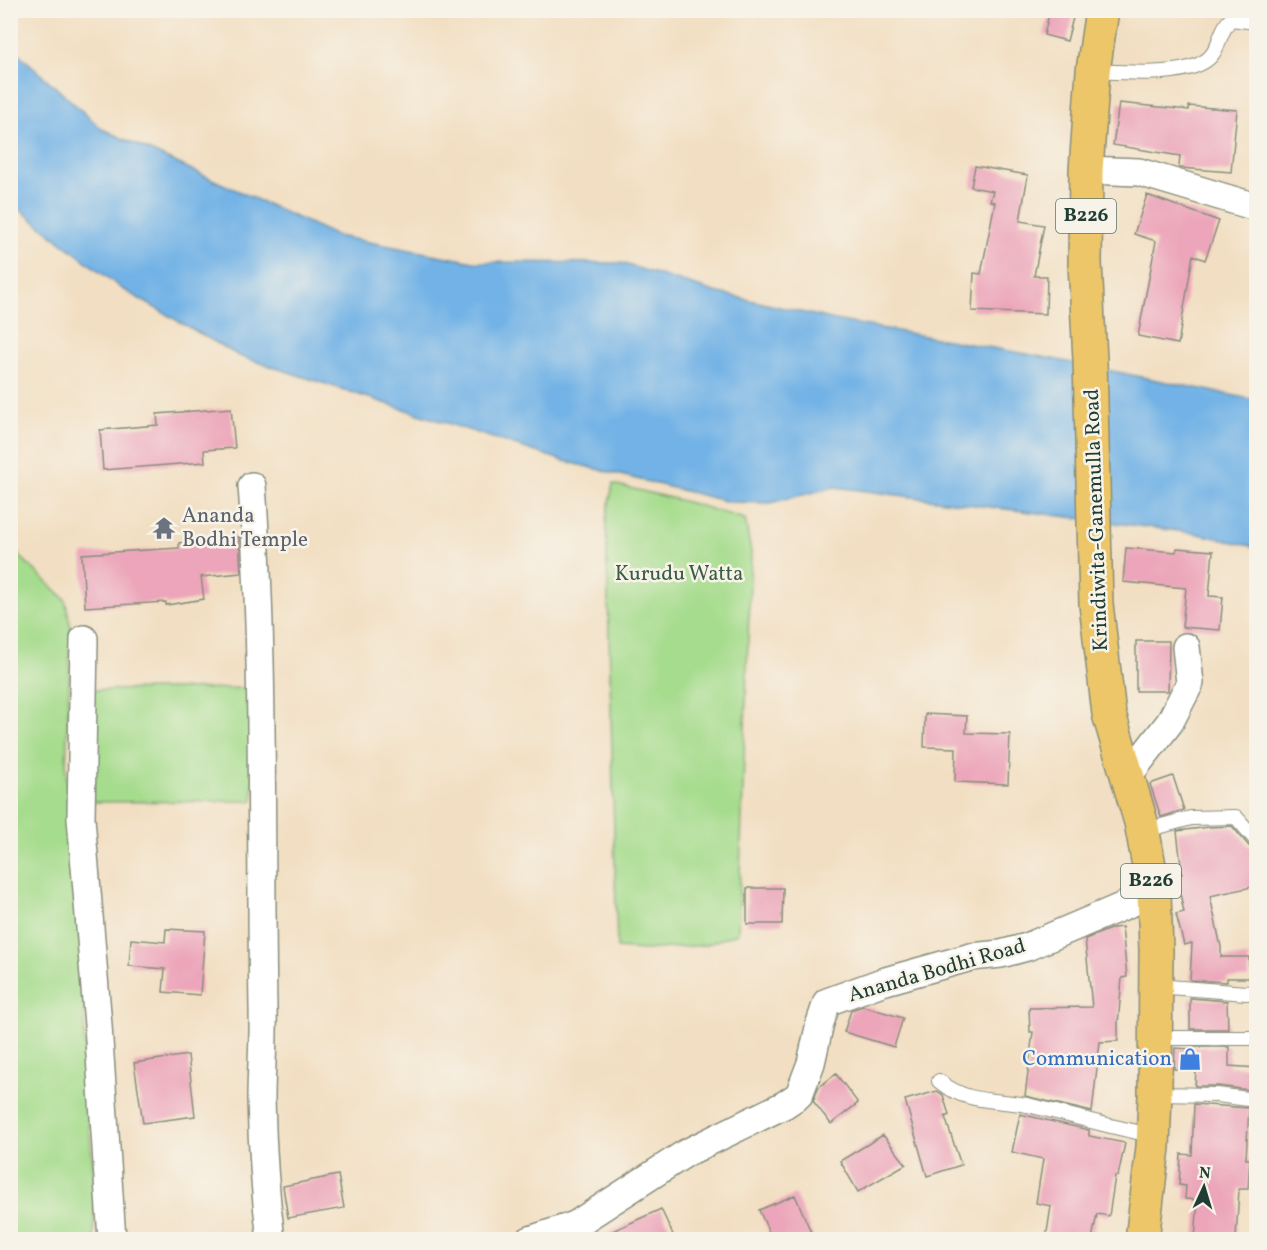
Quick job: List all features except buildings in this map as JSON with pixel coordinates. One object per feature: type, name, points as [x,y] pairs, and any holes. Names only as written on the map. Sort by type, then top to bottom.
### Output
[{"type":"main road","name":"Krindiwita-Ganemulla Road","points":[[1102,10],[1093,71],[1086,170],[1085,263],[1090,360],[1096,604],[1109,714],[1143,831],[1154,893],[1155,1094],[1142,1239]]},
{"type":"street","points":[[1086,170],[1138,172],[1257,207]]},
{"type":"street","points":[[252,486],[262,735],[261,1099],[265,1195],[271,1239]]},
{"type":"street","points":[[84,639],[81,818],[112,1239]]},
{"type":"street","points":[[1128,776],[1170,722],[1190,683],[1185,647]]},
{"type":"street","name":"Ananda Bodhi Road","points":[[530,1239],[577,1232],[686,1153],[784,1105],[799,1095],[811,1063],[827,1002],[882,982],[971,957],[1001,954],[1027,947],[1154,893]]},
{"type":"lane","points":[[1093,71],[1157,73],[1195,67],[1212,56],[1221,33],[1231,19],[1257,22]]},
{"type":"lane","points":[[1143,831],[1191,818],[1236,817],[1257,840]]},
{"type":"lane","points":[[1156,986],[1257,992]]},
{"type":"lane","points":[[1155,1038],[1257,1038]]},
{"type":"lane","points":[[939,1082],[952,1092],[970,1098],[1025,1105],[1124,1131],[1153,1135]]},
{"type":"lane","points":[[1155,1094],[1217,1095],[1257,1100]]},
{"type":"green space","name":"Kurudu Watta","points":[[613,484],[745,519],[751,552],[738,933],[705,945],[645,950],[617,948],[606,519]]},
{"type":"green space","points":[[10,547],[65,599],[71,628],[66,769],[84,975],[85,1082],[94,1177],[94,1239],[11,1239]]},
{"type":"green space","points":[[253,688],[253,801],[90,802],[90,690]]},
{"type":"water","points":[[10,46],[102,129],[337,236],[474,262],[621,263],[715,292],[840,321],[1038,356],[1256,400],[1256,547],[1194,533],[835,487],[770,503],[729,502],[564,461],[239,356],[122,289],[11,203]]},
{"type":"place","name":"Ananda Bodhi Temple","points":[[164,528]]},
{"type":"place","name":"Communication","points":[[1190,1059]]}]
